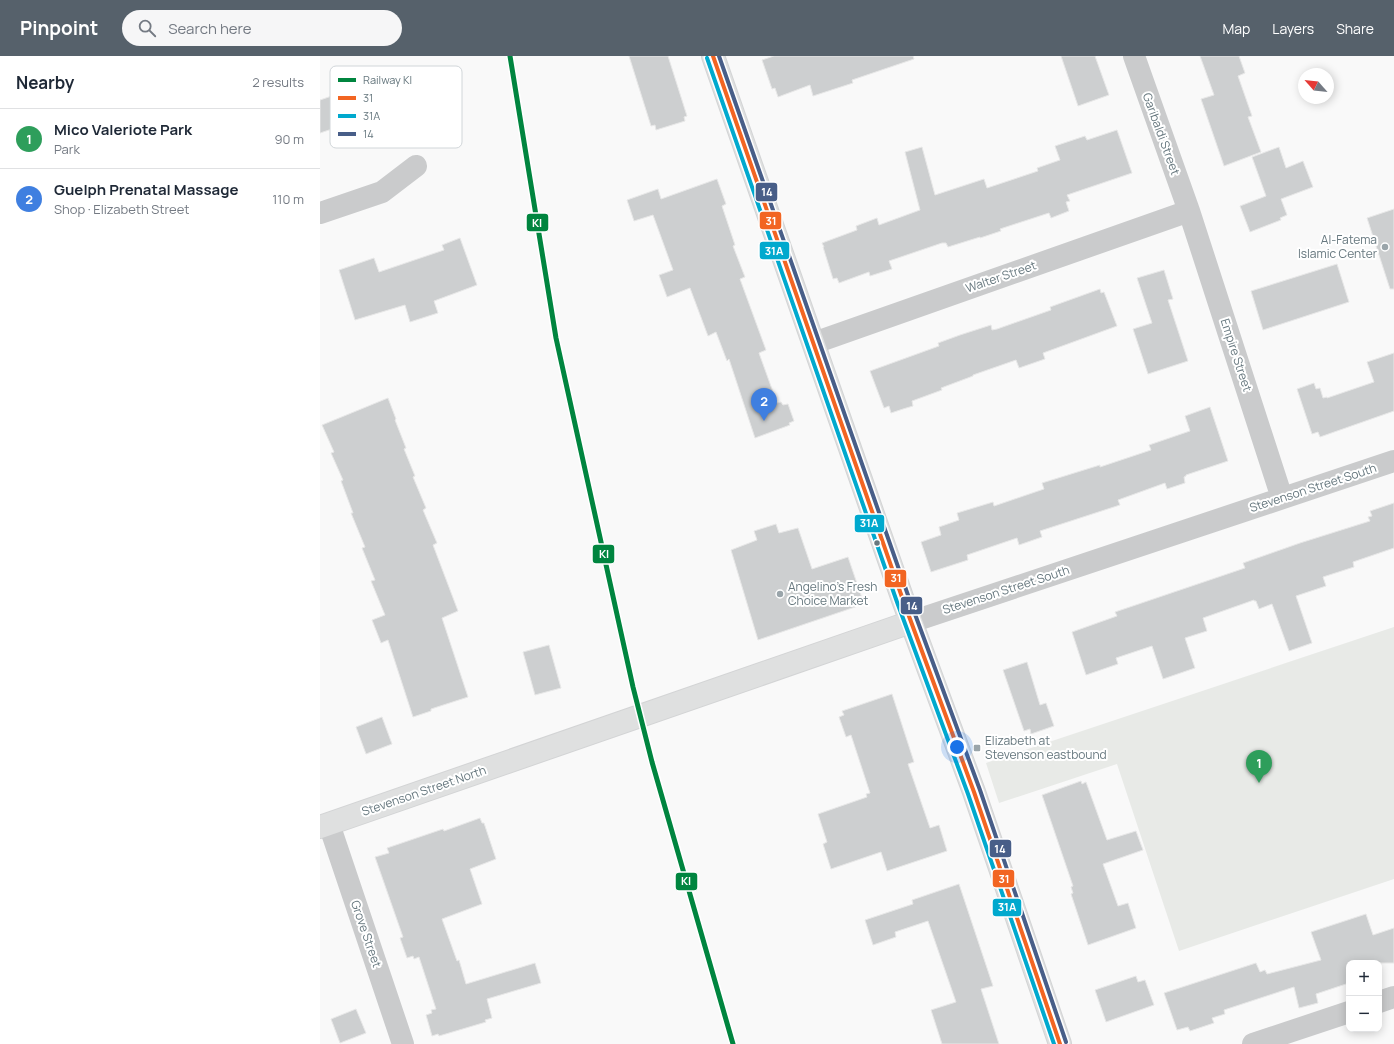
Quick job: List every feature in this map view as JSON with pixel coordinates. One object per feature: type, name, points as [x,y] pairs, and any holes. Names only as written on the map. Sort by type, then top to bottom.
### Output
[{"type":"main road","points":[[713,56],[911,622],[974,792],[1060,1044]]},
{"type":"main road","name":"Stevenson Street South","points":[[528,755],[911,622]]},
{"type":"main road","name":"Stevenson Street North","points":[[324,825],[528,755]]},
{"type":"street","name":"Garibaldi Street","points":[[1134,56],[1189,211]]},
{"type":"street","points":[[320,213],[382,192],[416,166]]},
{"type":"street","name":"Walter Street","points":[[814,343],[1189,211]]},
{"type":"street","name":"Empire Street","points":[[1189,211],[1282,498]]},
{"type":"street","name":"Stevenson Street South","points":[[911,622],[1394,461]]},
{"type":"street","name":"Grove Street","points":[[324,825],[403,1044]]},
{"type":"street","points":[[1382,1001],[1394,997]]},
{"type":"street","points":[[1253,1044],[1346,1013]]},
{"type":"shaded area","points":[[1394,627],[1394,879],[1179,951],[1117,764],[999,803],[986,763]]},
{"type":"building","points":[[629,56],[668,56],[687,116],[684,117],[685,121],[656,130],[655,125],[651,126]]},
{"type":"building","points":[[774,56],[913,56],[914,59],[852,80],[853,83],[813,96],[810,85],[778,97],[775,88],[772,89],[762,60]]},
{"type":"building","points":[[1061,56],[1095,56],[1109,95],[1078,106]]},
{"type":"building","points":[[1200,56],[1239,56],[1245,73],[1238,76],[1252,116],[1248,117],[1261,152],[1224,166],[1201,99],[1214,95]]},
{"type":"building","points":[[330,97],[330,130],[320,133],[320,100]]},
{"type":"building","points":[[1117,130],[1132,173],[1067,195],[1070,201],[1066,202],[1069,211],[1051,218],[1049,213],[1000,229],[1001,231],[948,247],[946,243],[942,243],[889,261],[892,269],[870,276],[869,272],[839,283],[837,278],[833,279],[822,243],[857,230],[856,226],[877,218],[879,225],[920,210],[905,152],[922,147],[935,195],[984,179],[987,188],[1038,171],[1037,168],[1060,160],[1055,146],[1085,136],[1087,140]]},
{"type":"building","points":[[1279,147],[1286,168],[1303,161],[1313,187],[1281,199],[1287,215],[1280,218],[1281,220],[1250,232],[1240,206],[1266,196],[1252,157]]},
{"type":"building","points":[[717,179],[726,204],[722,206],[735,245],[733,246],[745,277],[740,279],[766,350],[759,353],[777,403],[781,402],[783,405],[788,404],[794,421],[789,423],[790,425],[755,438],[729,359],[727,361],[716,332],[708,336],[690,288],[667,297],[659,275],[673,270],[653,215],[634,221],[627,200],[658,189],[661,199]]},
{"type":"building","name":"Al-Fatema Islamic Center","points":[[1394,209],[1394,289],[1390,289],[1367,218]]},
{"type":"building","points":[[460,238],[477,285],[434,301],[438,313],[410,322],[405,305],[355,320],[339,270],[374,258],[379,272],[444,250],[442,245]]},
{"type":"building","points":[[1337,264],[1349,302],[1263,330],[1251,291]]},
{"type":"building","points":[[1164,270],[1173,299],[1168,300],[1188,361],[1148,374],[1133,329],[1152,323],[1137,278]]},
{"type":"building","points":[[1100,289],[1101,293],[1104,292],[1117,326],[1043,353],[1045,359],[1019,368],[1016,360],[973,375],[941,388],[942,390],[912,401],[913,406],[891,413],[889,406],[884,408],[870,371],[939,346],[938,343],[960,335],[991,325],[992,330],[997,329],[1051,310],[1050,307]]},
{"type":"building","points":[[1394,353],[1394,411],[1320,437],[1318,432],[1312,434],[1297,389],[1314,383],[1316,389],[1320,388],[1323,398],[1327,398],[1374,382],[1367,362]]},
{"type":"building","points":[[388,398],[406,448],[404,449],[415,476],[413,477],[426,508],[423,510],[437,543],[433,545],[458,611],[442,618],[468,697],[431,709],[431,711],[413,717],[388,640],[381,643],[372,620],[385,615],[371,581],[375,580],[362,548],[365,547],[351,513],[353,513],[341,481],[343,480],[331,453],[334,452],[322,425]]},
{"type":"building","points":[[1210,407],[1228,461],[1186,475],[1184,477],[1185,483],[1167,489],[1165,483],[1118,500],[1120,505],[1040,531],[1042,537],[1019,545],[1017,538],[967,555],[968,560],[931,572],[921,542],[941,535],[939,527],[959,520],[957,513],[993,502],[994,506],[1044,489],[1042,483],[1100,465],[1100,467],[1151,450],[1149,445],[1190,431],[1185,416]]},
{"type":"building","points":[[1394,503],[1394,548],[1353,562],[1354,567],[1323,577],[1326,586],[1296,596],[1312,643],[1289,651],[1272,604],[1259,609],[1256,601],[1254,600],[1203,618],[1207,631],[1185,638],[1195,668],[1163,679],[1152,646],[1116,658],[1118,664],[1086,675],[1072,632],[1117,616],[1115,612],[1245,568],[1243,563],[1370,521],[1368,517],[1372,516],[1370,511]]},
{"type":"building","name":"Angelino's Fresh Choice Market","points":[[776,524],[779,533],[798,528],[812,569],[848,557],[864,604],[758,640],[731,550],[757,540],[754,531]]},
{"type":"building","points":[[549,645],[561,688],[535,695],[523,652]]},
{"type":"building","points":[[1027,662],[1040,705],[1046,703],[1054,726],[1031,734],[1030,729],[1024,731],[1003,670]]},
{"type":"building","points":[[892,694],[914,762],[908,764],[930,828],[939,825],[947,851],[887,871],[881,852],[831,869],[823,844],[827,842],[818,814],[867,797],[866,794],[870,793],[851,735],[846,737],[839,717],[844,715],[842,711]]},
{"type":"building","points":[[382,717],[392,744],[366,754],[356,727]]},
{"type":"building","points":[[1081,781],[1082,784],[1086,782],[1107,840],[1136,831],[1143,850],[1103,864],[1118,906],[1128,903],[1136,928],[1088,945],[1071,894],[1073,893],[1071,887],[1073,886],[1042,795]]},
{"type":"building","points":[[480,818],[482,823],[484,823],[496,859],[470,869],[482,904],[442,919],[457,961],[459,960],[466,984],[535,963],[541,983],[487,999],[492,1018],[485,1020],[486,1022],[439,1036],[438,1034],[432,1036],[426,1015],[432,1013],[431,1010],[436,1009],[419,957],[414,959],[413,956],[407,958],[400,938],[403,937],[375,857],[389,853],[387,848],[443,829],[444,831]]},
{"type":"building","points":[[959,884],[993,986],[981,989],[999,1044],[942,1044],[931,1010],[956,1002],[928,921],[895,932],[896,937],[873,945],[865,920],[913,904],[912,900]]},
{"type":"building","points":[[1366,914],[1373,935],[1394,928],[1394,963],[1382,963],[1382,960],[1346,960],[1346,984],[1316,994],[1318,1003],[1299,1008],[1294,987],[1224,1010],[1225,1014],[1212,1018],[1214,1023],[1190,1031],[1188,1027],[1177,1030],[1164,993],[1256,963],[1260,972],[1265,970],[1267,974],[1321,960],[1311,932]]},
{"type":"building","points":[[1136,976],[1138,982],[1145,980],[1154,1005],[1106,1022],[1095,990]]},
{"type":"building","points":[[356,1009],[366,1033],[340,1043],[331,1019]]},
{"type":"rail line","name":"KI","points":[[510,56],[556,338],[633,687],[652,762],[733,1044]]},
{"type":"transit line","name":"31","points":[[713,56],[903,600],[974,792],[1060,1044]]},
{"type":"transit line","name":"14","points":[[719,56],[909,598],[980,790],[1066,1042]]},
{"type":"transit line","name":"31A","points":[[707,58],[897,602],[968,794],[1054,1044]]},
{"type":"place","name":"Al-Fatema Islamic Center","points":[[1385,247]]},
{"type":"place","name":"Guelph Prenatal Massage","points":[[764,421]]},
{"type":"place","name":"Angelino's Fresh Choice Market","points":[[780,594]]},
{"type":"place","name":"Elizabeth at Stevenson eastbound","points":[[977,748]]},
{"type":"place","name":"Mico Valeriote Park","points":[[1259,783]]}]
